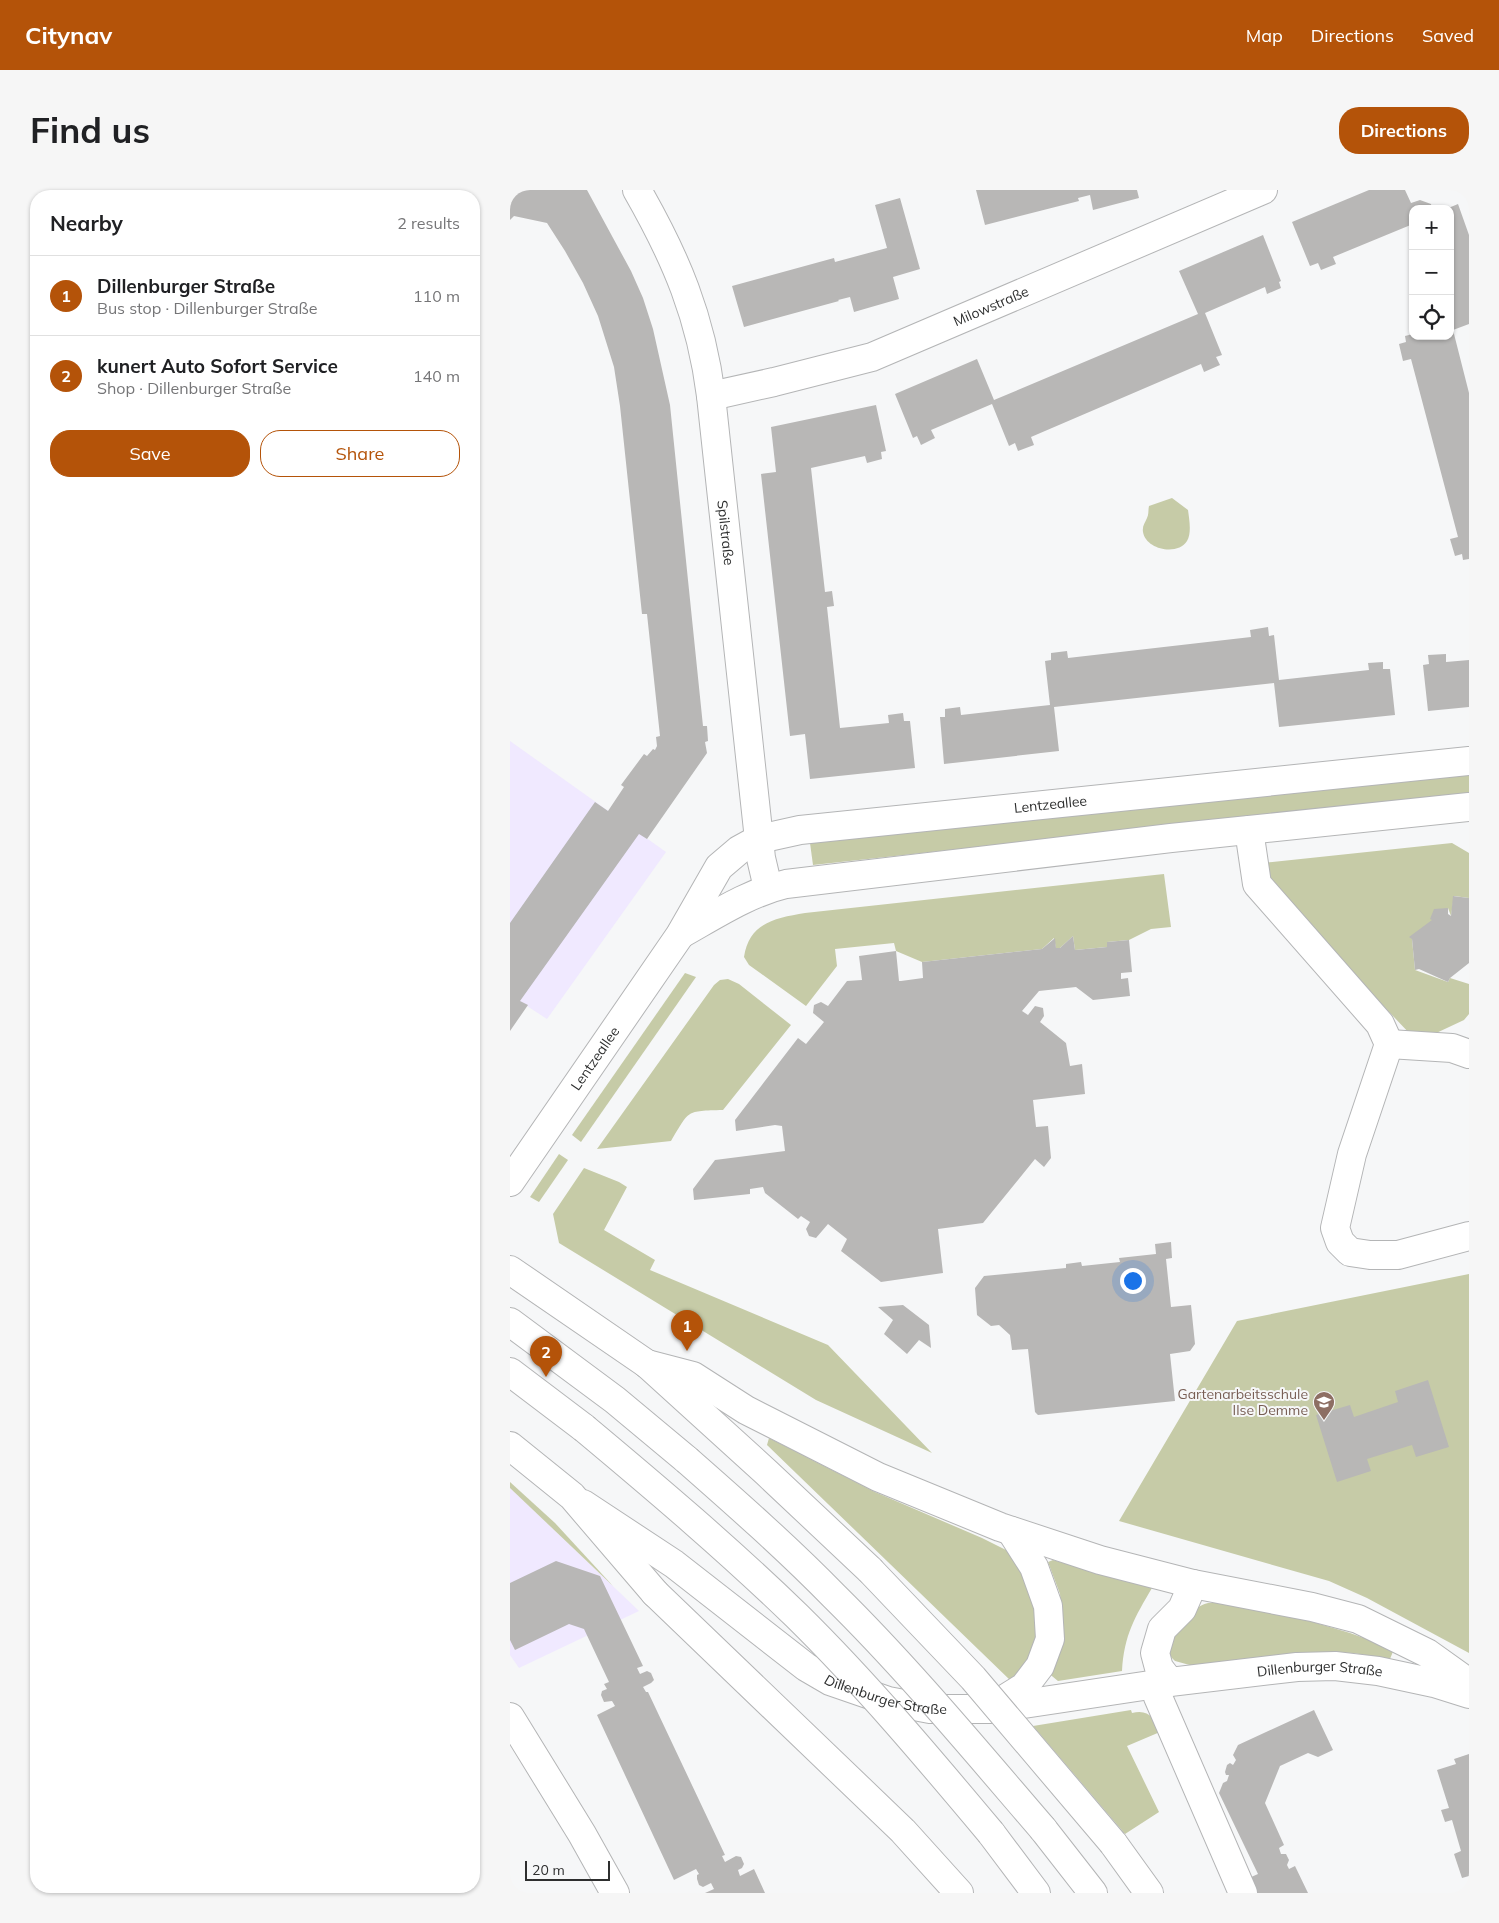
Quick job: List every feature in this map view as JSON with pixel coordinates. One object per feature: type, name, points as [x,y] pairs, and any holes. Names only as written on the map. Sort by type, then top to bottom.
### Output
[{"type":"main road","name":"Spilstraße","points":[[637,190],[659,229],[683,282],[702,344],[711,396],[758,839],[768,888]]},
{"type":"main road","name":"Milowstraße","points":[[711,396],[872,358],[1262,190]]},
{"type":"main road","name":"Lentzeallee","points":[[510,1182],[680,935],[719,867],[739,850],[758,839],[800,830],[1469,761]]},
{"type":"main road","name":"Lentzeallee","points":[[680,935],[743,900],[768,888],[786,884],[1249,830],[1469,807]]},
{"type":"main road","points":[[1249,830],[1257,884],[1380,1024],[1389,1044],[1352,1154],[1335,1228],[1340,1242],[1350,1252],[1370,1255],[1398,1255],[1469,1236]]},
{"type":"main road","points":[[1389,1044],[1452,1048],[1469,1054]]},
{"type":"main road","points":[[510,1270],[647,1364],[870,1570],[972,1678],[1113,1843],[1149,1893]]},
{"type":"main road","points":[[510,1322],[615,1400],[687,1460],[768,1532],[834,1596],[883,1647],[1043,1829],[1093,1893]]},
{"type":"main road","points":[[647,1364],[693,1376],[746,1410],[878,1477],[1011,1531],[1100,1560],[1193,1584],[1312,1607],[1358,1619],[1427,1654],[1469,1683]]},
{"type":"main road","points":[[510,1372],[584,1428],[649,1482],[708,1533],[791,1610],[900,1724],[991,1833],[1036,1893]]},
{"type":"main road","name":"Dillenburger Straße","points":[[510,1446],[572,1496],[674,1564],[774,1644],[806,1667],[830,1681],[888,1701],[930,1709],[990,1709],[1163,1683],[1297,1667],[1335,1666],[1378,1670],[1434,1683],[1469,1694]]},
{"type":"main road","name":"Dillenburger Straße","points":[[572,1496],[656,1593],[903,1831],[959,1893]]},
{"type":"main road","points":[[990,1709],[1024,1687],[1040,1666],[1050,1639],[1048,1606],[1034,1567],[1011,1531]]},
{"type":"main road","points":[[1193,1584],[1182,1609],[1162,1629],[1155,1653],[1163,1683],[1158,1698],[1243,1893]]},
{"type":"main road","points":[[510,1717],[582,1834],[615,1893]]},
{"type":"shaded area","points":[[510,741],[666,852],[547,1019],[510,995]]},
{"type":"shaded area","points":[[510,1488],[639,1611],[519,1668],[510,1655]]},
{"type":"green space","points":[[1172,498],[1188,510],[1189,538],[1183,546],[1163,549],[1156,547],[1145,538],[1143,528],[1148,516],[1149,506]]},
{"type":"green space","points":[[1469,773],[1469,793],[813,865],[810,843]]},
{"type":"green space","points":[[1452,843],[1469,853],[1469,898],[1454,896],[1451,916],[1448,908],[1412,939],[1415,970],[1448,982],[1450,978],[1469,984],[1469,1014],[1464,1020],[1432,1035],[1411,1035],[1263,879],[1262,863]]},
{"type":"green space","points":[[1164,874],[1171,927],[1151,929],[1129,940],[1107,942],[1107,947],[1075,950],[1073,936],[1060,948],[1056,948],[1054,938],[1042,949],[922,962],[896,951],[894,943],[835,949],[837,966],[806,1006],[749,965],[744,957],[751,936],[758,929],[774,920],[794,915]]},
{"type":"green space","points":[[685,973],[696,977],[581,1142],[572,1135]]},
{"type":"green space","points":[[728,979],[739,984],[791,1025],[723,1110],[702,1111],[690,1114],[671,1141],[597,1149],[714,985],[720,980]]},
{"type":"green space","points":[[559,1154],[568,1160],[539,1202],[530,1197]]},
{"type":"green space","points":[[584,1168],[627,1187],[604,1230],[655,1260],[650,1270],[828,1345],[932,1453],[816,1400],[559,1243],[553,1214]]},
{"type":"green space","name":"Gartenarbeitsschule Ilse Demme","points":[[1469,1274],[1469,1653],[1367,1598],[1329,1581],[1119,1521],[1237,1321]]},
{"type":"green space","points":[[769,1438],[875,1492],[1006,1550],[1022,1567],[1041,1626],[1031,1656],[1011,1681],[767,1445]]},
{"type":"green space","points":[[510,1482],[555,1523],[613,1586],[510,1488]]},
{"type":"green space","points":[[1053,1560],[1152,1588],[1131,1627],[1125,1647],[1122,1671],[1058,1681],[1047,1672],[1062,1617],[1060,1594],[1048,1562]]},
{"type":"green space","points":[[1208,1603],[1221,1603],[1296,1617],[1350,1633],[1394,1649],[1390,1659],[1353,1653],[1319,1652],[1289,1654],[1197,1667],[1175,1661],[1169,1655],[1166,1643],[1195,1609]]},
{"type":"green space","points":[[1131,1710],[1132,1713],[1143,1712],[1150,1716],[1160,1732],[1127,1746],[1159,1812],[1125,1834],[1033,1726]]},
{"type":"building","points":[[510,190],[587,190],[631,271],[643,298],[653,329],[670,405],[703,726],[707,726],[708,741],[705,742],[707,753],[647,839],[639,834],[520,1001],[528,1005],[510,1031],[510,923],[595,802],[608,811],[624,787],[621,785],[644,754],[647,756],[653,749],[655,750],[657,746],[656,737],[660,736],[647,614],[642,614],[620,406],[614,367],[598,316],[583,283],[565,251],[547,223],[514,216],[510,220]]},
{"type":"building","points":[[976,190],[1137,190],[1139,198],[1093,210],[1090,195],[1078,198],[1079,201],[985,225]]},
{"type":"building","points":[[1369,190],[1405,190],[1411,203],[1420,200],[1431,205],[1409,205],[1409,226],[1333,257],[1336,264],[1321,270],[1318,263],[1310,266],[1292,222]]},
{"type":"building","points":[[900,198],[920,269],[893,277],[899,299],[854,312],[850,297],[744,327],[732,286],[834,258],[835,262],[887,248],[875,205]]},
{"type":"building","points":[[1458,204],[1469,235],[1469,324],[1454,330],[1454,250],[1454,206]]},
{"type":"building","points":[[1263,235],[1281,281],[1279,282],[1281,288],[1267,294],[1265,287],[1205,313],[1222,355],[1216,357],[1220,365],[1204,372],[1201,364],[1031,437],[1034,445],[1018,451],[1015,443],[1009,446],[992,404],[931,430],[935,438],[921,445],[917,436],[913,438],[895,394],[977,359],[994,400],[1198,314],[1179,271]]},
{"type":"building","points":[[1454,334],[1469,393],[1469,559],[1463,560],[1462,554],[1455,556],[1450,539],[1458,537],[1411,359],[1403,361],[1399,344],[1406,342],[1405,336],[1409,335],[1409,340],[1454,340]]},
{"type":"building","points":[[876,405],[886,451],[881,452],[882,459],[867,463],[865,456],[811,468],[825,592],[832,591],[834,606],[827,607],[840,728],[889,723],[888,715],[903,713],[904,721],[910,721],[915,768],[810,779],[805,734],[790,736],[761,474],[776,472],[771,427]]},
{"type":"building","points":[[1268,627],[1269,636],[1274,635],[1279,680],[1369,670],[1368,663],[1383,662],[1383,669],[1390,669],[1395,715],[1279,727],[1274,683],[1054,707],[1059,751],[944,764],[940,717],[945,717],[945,709],[960,707],[961,715],[1050,705],[1045,661],[1051,660],[1051,653],[1067,651],[1068,658],[1251,637],[1250,630]]},
{"type":"building","points":[[1446,654],[1446,662],[1469,660],[1469,707],[1428,711],[1423,665],[1429,664],[1428,655]]},
{"type":"building","points":[[1453,896],[1469,898],[1469,963],[1450,978],[1448,982],[1419,969],[1415,970],[1412,939],[1409,937],[1432,920],[1430,919],[1434,909],[1448,908],[1448,914],[1451,916]]},
{"type":"building","points":[[1073,936],[1075,950],[1107,947],[1107,942],[1129,940],[1132,972],[1121,973],[1121,979],[1128,978],[1130,996],[1093,1000],[1076,987],[1039,991],[1022,1011],[1028,1015],[1035,1006],[1043,1008],[1044,1016],[1040,1022],[1066,1043],[1070,1066],[1082,1064],[1085,1094],[1033,1100],[1036,1127],[1048,1126],[1051,1158],[1044,1167],[1035,1159],[983,1223],[938,1229],[943,1273],[881,1282],[841,1251],[847,1239],[828,1224],[816,1238],[809,1236],[806,1229],[810,1222],[801,1216],[798,1219],[765,1193],[763,1187],[750,1189],[750,1194],[694,1200],[693,1189],[715,1160],[785,1151],[782,1126],[775,1125],[736,1131],[735,1120],[798,1038],[806,1044],[824,1022],[813,1013],[814,1005],[821,1002],[828,1006],[847,981],[862,980],[859,956],[896,951],[899,981],[901,981],[923,978],[922,962],[1042,949],[1055,938],[1056,948],[1060,948]]},
{"type":"building","points":[[1171,1242],[1172,1258],[1166,1259],[1171,1307],[1191,1305],[1195,1344],[1190,1351],[1170,1354],[1175,1401],[1038,1415],[1035,1412],[1028,1349],[1012,1350],[1010,1335],[999,1325],[991,1326],[977,1315],[975,1288],[984,1276],[1066,1268],[1066,1264],[1081,1262],[1082,1266],[1120,1262],[1119,1258],[1156,1254],[1155,1244]]},
{"type":"building","points":[[903,1305],[929,1325],[931,1348],[919,1340],[907,1354],[884,1334],[893,1320],[878,1307]]},
{"type":"building","points":[[1428,1380],[1449,1447],[1416,1457],[1412,1445],[1367,1459],[1371,1471],[1337,1482],[1316,1415],[1350,1405],[1354,1417],[1398,1402],[1395,1391]]},
{"type":"building","points":[[556,1561],[600,1576],[643,1666],[637,1668],[640,1674],[647,1671],[651,1673],[654,1680],[643,1687],[648,1692],[725,1855],[722,1856],[725,1862],[736,1856],[741,1857],[744,1864],[738,1870],[740,1876],[754,1869],[765,1893],[705,1893],[714,1889],[711,1883],[703,1887],[699,1885],[697,1875],[699,1874],[696,1869],[674,1880],[597,1715],[615,1706],[612,1701],[604,1702],[601,1695],[602,1691],[607,1689],[604,1684],[609,1682],[584,1629],[569,1624],[515,1650],[510,1640],[510,1583]]},
{"type":"building","points":[[1314,1710],[1333,1750],[1318,1757],[1308,1753],[1280,1766],[1265,1803],[1284,1845],[1279,1848],[1281,1854],[1286,1854],[1289,1860],[1287,1865],[1289,1869],[1295,1866],[1308,1893],[1254,1893],[1249,1878],[1258,1874],[1219,1793],[1229,1775],[1226,1775],[1225,1772],[1227,1765],[1230,1763],[1233,1765],[1236,1760],[1233,1755],[1238,1745]]},
{"type":"building","points":[[1469,1754],[1469,1876],[1462,1878],[1454,1854],[1461,1851],[1452,1820],[1445,1822],[1441,1810],[1449,1808],[1437,1770],[1456,1764],[1454,1759]]},
{"type":"place","name":"Dillenburger Straße","points":[[687,1351]]},
{"type":"place","name":"kunert Auto Sofort Service","points":[[546,1377]]},
{"type":"place","name":"Gartenarbeitsschule Ilse Demme","points":[[1324,1421]]}]
